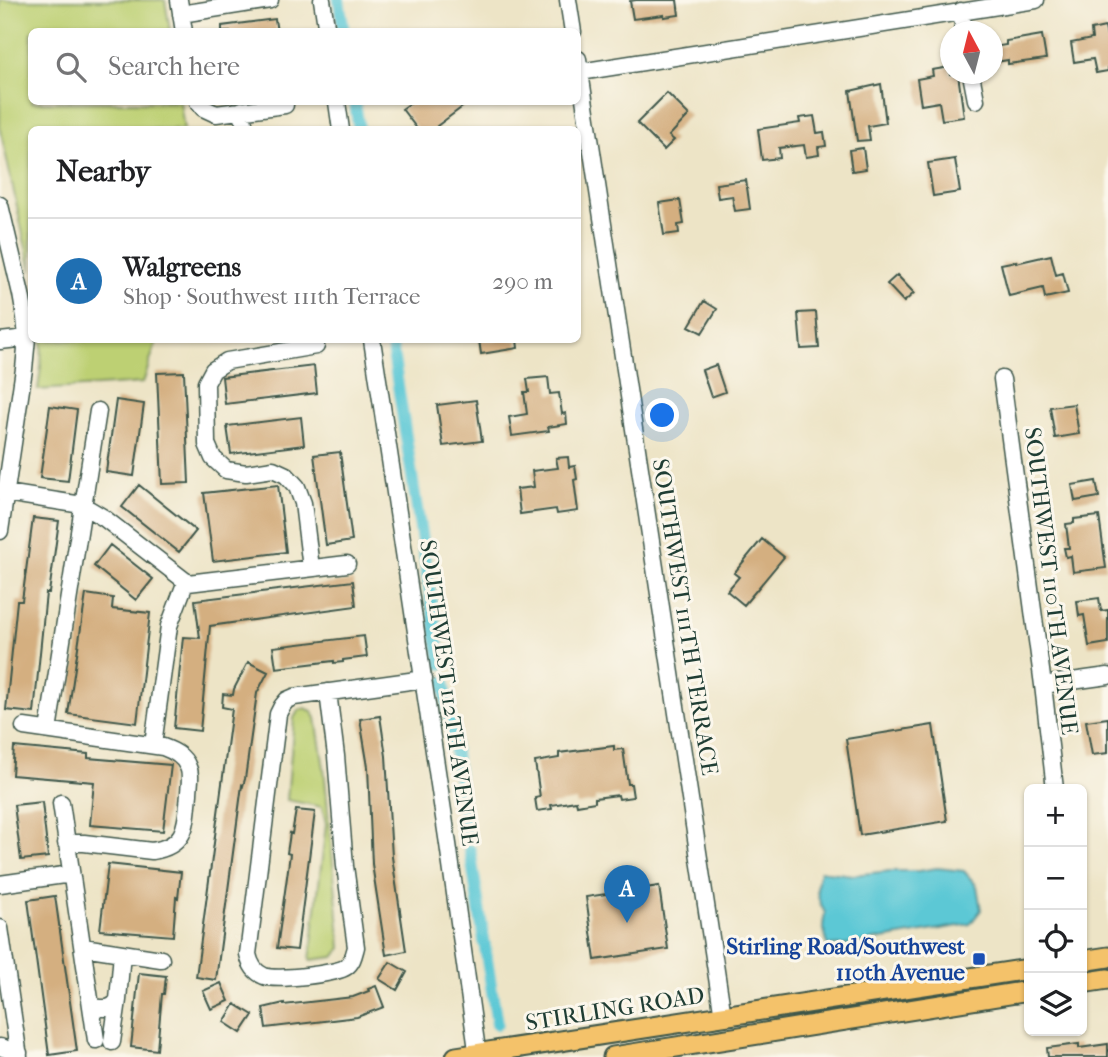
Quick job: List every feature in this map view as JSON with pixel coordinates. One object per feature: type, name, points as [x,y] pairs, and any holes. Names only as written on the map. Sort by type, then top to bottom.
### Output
[{"type":"main road","points":[[1087,960],[1108,957]]},
{"type":"main road","name":"STIRLING ROAD","points":[[456,1057],[477,1056],[1024,970]]},
{"type":"main road","points":[[1087,982],[1108,979]]},
{"type":"main road","name":"STIRLING ROAD","points":[[613,1057],[1024,992]]},
{"type":"street","points":[[183,28],[180,7],[270,0]]},
{"type":"street","points":[[322,0],[326,28]]},
{"type":"street","points":[[568,0],[572,28]]},
{"type":"street","points":[[581,65],[1036,0]]},
{"type":"street","points":[[961,11],[962,21]]},
{"type":"street","points":[[973,84],[976,100]]},
{"type":"street","name":"SOUTHWEST 111TH TERRACE","points":[[581,102],[583,138],[723,1017]]},
{"type":"street","points":[[200,105],[216,114],[278,105]]},
{"type":"street","points":[[337,105],[340,126]]},
{"type":"street","points":[[242,110],[244,126]]},
{"type":"street","points":[[0,205],[21,294],[27,338],[3,492],[0,531]]},
{"type":"street","points":[[0,341],[27,338]]},
{"type":"street","name":"SOUTHWEST 112TH AVENUE","points":[[373,343],[477,1056]]},
{"type":"street","points":[[312,568],[303,503],[297,487],[286,475],[273,469],[246,473],[226,470],[213,458],[207,444],[206,383],[213,370],[228,361],[278,345],[317,346]]},
{"type":"street","name":"SOUTHWEST 110TH AVENUE","points":[[1003,382],[1054,784]]},
{"type":"street","points":[[48,730],[98,411]]},
{"type":"street","points":[[3,492],[82,505],[104,517],[187,582],[347,564]]},
{"type":"street","points":[[153,745],[169,626],[187,582]]},
{"type":"street","points":[[1043,685],[1108,676]]},
{"type":"street","points":[[328,692],[356,947],[351,962],[343,969],[278,979],[261,975],[254,968],[248,947],[278,714],[287,700],[294,697],[328,692],[424,679]]},
{"type":"street","points":[[24,727],[172,750],[185,761],[190,772],[185,825],[177,842],[152,851],[66,843]]},
{"type":"street","points":[[61,803],[91,1007],[104,1041],[118,1000],[122,953]]},
{"type":"street","points":[[0,884],[71,874]]},
{"type":"street","points":[[0,928],[6,1008],[19,1055]]},
{"type":"street","points":[[83,947],[162,959]]},
{"type":"street","points":[[91,1007],[108,1009],[118,1000]]},
{"type":"street","points":[[0,1047],[19,1055]]},
{"type":"green space","points":[[0,0],[165,0],[170,28],[28,28],[28,105],[180,105],[184,126],[28,126],[28,257],[0,128]]},
{"type":"green space","points":[[42,343],[156,343],[143,383],[38,390]]},
{"type":"green space","points":[[305,708],[312,711],[316,718],[324,768],[341,948],[334,957],[310,960],[326,824],[322,807],[287,800],[294,718],[298,711]]},
{"type":"water","points":[[937,868],[964,871],[977,886],[981,910],[970,924],[828,946],[823,925],[825,913],[817,892],[820,871],[853,875]]},
{"type":"building","points":[[677,0],[679,15],[633,19],[630,1]]},
{"type":"building","points":[[275,19],[276,28],[222,28]]},
{"type":"building","points":[[1105,27],[1108,71],[1096,73],[1093,59],[1074,62],[1071,43],[1092,39],[1091,30]]},
{"type":"building","points":[[1042,35],[1046,59],[1008,64],[1008,60],[1003,61],[1003,45],[1006,45],[1006,41]]},
{"type":"building","points":[[940,69],[940,84],[959,84],[964,117],[942,120],[939,102],[921,105],[917,79],[933,76],[932,70]]},
{"type":"building","points":[[881,84],[886,123],[868,126],[870,140],[857,141],[850,91]]},
{"type":"building","points":[[667,93],[689,115],[669,136],[674,140],[664,150],[637,123]]},
{"type":"building","points":[[408,105],[465,105],[437,126],[415,126],[402,109]]},
{"type":"building","points":[[814,116],[817,133],[824,132],[826,146],[818,147],[819,155],[806,157],[804,145],[779,148],[780,158],[762,160],[758,129],[800,123],[799,118]]},
{"type":"building","points":[[863,148],[866,169],[852,171],[849,150]]},
{"type":"building","points":[[955,159],[960,192],[933,196],[928,163]]},
{"type":"building","points":[[746,180],[750,209],[735,211],[732,196],[718,198],[716,184]]},
{"type":"building","points":[[680,200],[684,224],[678,225],[679,233],[664,235],[659,203]]},
{"type":"building","points":[[1051,255],[1056,275],[1063,273],[1068,293],[1045,298],[1043,288],[1009,296],[1001,264]]},
{"type":"building","points":[[897,275],[914,293],[904,302],[887,284]]},
{"type":"building","points":[[704,301],[717,309],[702,333],[689,326]]},
{"type":"building","points":[[816,312],[819,348],[801,349],[798,313]]},
{"type":"building","points":[[479,343],[517,343],[518,348],[481,354]]},
{"type":"building","points":[[716,365],[725,392],[711,397],[702,370]]},
{"type":"building","points":[[314,366],[317,393],[225,404],[222,377]]},
{"type":"building","points":[[184,372],[189,483],[162,484],[157,373]]},
{"type":"building","points":[[548,377],[550,394],[559,393],[562,414],[566,413],[567,424],[548,427],[549,431],[512,436],[509,417],[527,414],[524,392],[529,392],[527,379]]},
{"type":"building","points":[[116,400],[144,404],[134,476],[106,472]]},
{"type":"building","points":[[476,400],[482,441],[443,446],[437,405]]},
{"type":"building","points":[[1074,404],[1079,434],[1055,438],[1050,407]]},
{"type":"building","points":[[50,406],[77,410],[68,481],[40,478]]},
{"type":"building","points":[[301,417],[304,445],[231,454],[227,426]]},
{"type":"building","points":[[340,452],[352,541],[326,545],[314,455]]},
{"type":"building","points":[[568,457],[569,467],[575,466],[578,511],[557,514],[556,509],[520,514],[517,489],[534,487],[532,471],[558,468],[556,458]]},
{"type":"building","points":[[1096,481],[1099,497],[1075,501],[1072,485]]},
{"type":"building","points":[[139,485],[196,531],[179,552],[122,507]]},
{"type":"building","points":[[278,485],[286,552],[213,561],[204,493]]},
{"type":"building","points":[[1099,516],[1106,568],[1073,572],[1071,556],[1066,557],[1064,548],[1069,548],[1066,524],[1074,523],[1074,519]]},
{"type":"building","points":[[33,518],[59,521],[49,593],[46,593],[34,713],[6,710],[17,601],[22,601]]},
{"type":"building","points":[[762,539],[784,557],[744,605],[727,591],[739,577],[734,573]]},
{"type":"building","points":[[110,545],[153,579],[136,600],[94,566]]},
{"type":"building","points":[[353,581],[356,606],[210,626],[200,731],[174,728],[183,637],[200,638],[195,600]]},
{"type":"building","points":[[86,594],[113,598],[112,609],[150,613],[137,723],[68,714]]},
{"type":"building","points":[[1099,598],[1101,611],[1108,610],[1108,643],[1089,646],[1084,615],[1079,616],[1077,601]]},
{"type":"building","points":[[364,636],[367,657],[276,668],[273,647]]},
{"type":"building","points":[[248,662],[268,672],[257,693],[216,980],[196,977],[232,709],[222,707],[223,694],[233,695]]},
{"type":"building","points":[[380,716],[386,756],[392,857],[406,951],[386,955],[372,864],[368,767],[360,719]]},
{"type":"building","points":[[1108,718],[1108,753],[1092,755],[1086,721]]},
{"type":"building","points":[[933,725],[947,821],[860,835],[846,739]]},
{"type":"building","points":[[614,746],[614,750],[623,749],[628,784],[631,784],[633,797],[619,799],[618,795],[595,798],[595,802],[577,805],[576,801],[551,805],[552,809],[537,811],[535,798],[540,797],[535,762],[559,758],[559,753]]},
{"type":"building","points":[[14,747],[88,754],[88,758],[171,765],[163,831],[90,825],[94,782],[12,775]]},
{"type":"building","points":[[42,802],[48,857],[21,860],[14,805]]},
{"type":"building","points":[[296,810],[315,812],[297,950],[277,948],[290,854],[287,853]]},
{"type":"building","points":[[108,864],[181,872],[173,936],[100,930]]},
{"type":"building","points":[[659,886],[668,949],[595,960],[586,897]]},
{"type":"building","points":[[55,896],[77,1051],[49,1055],[28,900]]},
{"type":"building","points":[[390,962],[407,972],[397,990],[379,979]]},
{"type":"building","points":[[139,973],[166,976],[157,1050],[131,1047]]},
{"type":"building","points":[[221,983],[229,1001],[211,1009],[203,991]]},
{"type":"building","points":[[376,986],[384,1007],[357,1017],[266,1028],[263,1008],[284,1003],[353,997]]},
{"type":"building","points":[[235,1004],[253,1015],[241,1033],[224,1022]]},
{"type":"building","points":[[1079,1044],[1079,1048],[1108,1044],[1108,1057],[1048,1057],[1047,1048]]},
{"type":"waterway","points":[[339,0],[343,28]]},
{"type":"waterway","points":[[355,105],[358,126]]},
{"type":"waterway","points":[[391,343],[441,664]]},
{"type":"waterway","points":[[444,682],[467,832]]},
{"type":"waterway","points":[[470,850],[497,1024]]},
{"type":"place","name":"Walgreens","points":[[627,923]]},
{"type":"place","name":"Stirling Road/Southwest 110th Avenue","points":[[979,959]]}]
